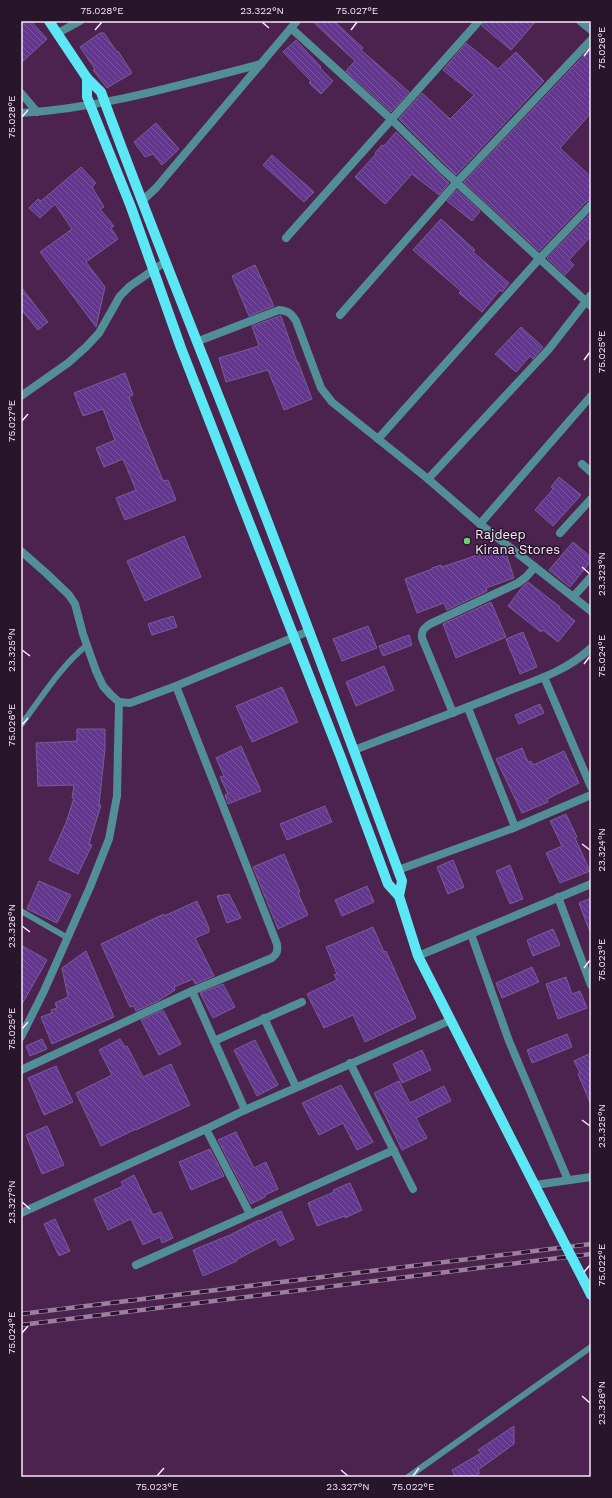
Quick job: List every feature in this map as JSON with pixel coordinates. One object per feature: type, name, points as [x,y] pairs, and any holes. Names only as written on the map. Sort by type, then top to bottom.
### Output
[{"type":"main road","points":[[49,21],[87,78],[101,92],[165,262],[354,750],[402,881],[399,896]]},
{"type":"main road","points":[[87,78],[87,97],[131,207],[181,348],[340,755],[388,884],[399,896],[418,956],[591,1295]]},
{"type":"street","points":[[58,33],[80,21]]},
{"type":"street","points":[[142,201],[156,188],[297,21]]},
{"type":"street","points":[[286,238],[479,21]]},
{"type":"street","points":[[580,21],[591,30]]},
{"type":"street","points":[[292,28],[391,119],[441,168],[589,301],[549,349],[428,479]]},
{"type":"street","points":[[340,315],[457,182],[591,40]]},
{"type":"street","points":[[21,113],[104,102],[261,64]]},
{"type":"street","points":[[21,92],[37,112]]},
{"type":"street","points":[[378,439],[540,258],[591,204]]},
{"type":"street","points":[[21,396],[68,363],[86,347],[99,333],[120,296],[130,286],[165,262]]},
{"type":"street","points":[[196,342],[279,310],[287,311],[292,314],[321,388],[332,402],[428,479],[480,524],[591,611]]},
{"type":"street","points":[[480,524],[591,396]]},
{"type":"street","points":[[582,464],[591,472]]},
{"type":"street","points":[[560,533],[591,499]]},
{"type":"street","points":[[21,551],[52,578],[69,595],[75,604],[87,645],[103,686],[119,702],[130,703],[176,686],[309,631]]},
{"type":"street","points":[[453,713],[421,633],[424,628],[430,624],[518,583],[535,567]]},
{"type":"street","points":[[573,596],[591,577]]},
{"type":"street","points":[[354,750],[468,708],[544,677],[567,666],[591,648]]},
{"type":"street","points":[[544,677],[591,787]]},
{"type":"street","points":[[21,1070],[192,991],[276,955],[278,950],[277,944],[176,686]]},
{"type":"street","points":[[21,1038],[68,938],[90,887],[108,839],[117,796],[119,702]]},
{"type":"street","points":[[468,708],[515,827]]},
{"type":"street","points":[[398,870],[515,827],[591,795]]},
{"type":"street","points":[[418,956],[591,884]]},
{"type":"street","points":[[558,898],[589,973],[591,985]]},
{"type":"street","points":[[471,934],[509,1041],[568,1180]]},
{"type":"street","points":[[192,991],[246,1110]]},
{"type":"street","points":[[214,1041],[302,1002]]},
{"type":"street","points":[[264,1018],[296,1087]]},
{"type":"street","points":[[21,1214],[296,1087],[451,1020]]},
{"type":"street","points":[[350,1063],[413,1188]]},
{"type":"street","points":[[206,1129],[250,1214]]},
{"type":"street","points":[[136,1265],[394,1150]]},
{"type":"street","points":[[535,1185],[591,1177]]},
{"type":"lane","points":[[21,725],[65,666],[87,645]]},
{"type":"lane","points":[[21,911],[68,938]]},
{"type":"lane","points":[[408,1477],[591,1347]]},
{"type":"building","points":[[21,21],[31,21],[47,39],[21,63]]},
{"type":"building","points":[[312,21],[334,21],[363,48],[361,50],[409,92],[391,112],[346,71],[355,61]]},
{"type":"building","points":[[484,21],[536,21],[511,50],[482,26]]},
{"type":"building","points":[[100,33],[104,33],[132,73],[107,88],[93,70],[95,69],[80,47]]},
{"type":"building","points":[[296,40],[333,81],[321,94],[309,83],[311,81],[283,52]]},
{"type":"building","points":[[466,43],[498,69],[516,52],[544,81],[456,175],[399,119],[422,93],[450,119],[474,95],[443,70]]},
{"type":"building","points":[[591,48],[591,113],[560,148],[591,177],[591,200],[587,201],[539,251],[464,182]]},
{"type":"building","points":[[156,123],[179,149],[162,165],[153,154],[145,157],[134,142]]},
{"type":"building","points":[[396,132],[449,183],[439,195],[412,174],[385,204],[355,177],[376,154],[375,153],[382,145],[384,146]]},
{"type":"building","points":[[272,155],[314,192],[304,202],[263,165]]},
{"type":"building","points":[[81,167],[96,183],[92,187],[104,207],[100,209],[114,226],[111,228],[118,239],[86,262],[105,287],[96,327],[40,252],[72,229],[55,204],[40,218],[29,208],[38,199],[41,201]]},
{"type":"building","points":[[457,190],[480,211],[472,221],[447,201]]},
{"type":"building","points":[[591,213],[591,236],[569,260],[574,265],[565,275],[547,258]]},
{"type":"building","points":[[441,219],[475,250],[473,252],[509,283],[502,292],[500,290],[482,312],[459,293],[461,291],[413,250]]},
{"type":"building","points":[[255,265],[274,306],[249,316],[232,276]]},
{"type":"building","points":[[21,287],[48,322],[38,330],[21,309]]},
{"type":"building","points":[[280,316],[312,399],[284,410],[268,370],[226,382],[219,358],[259,346],[252,326]]},
{"type":"building","points":[[521,327],[543,347],[533,359],[530,356],[516,372],[495,354]]},
{"type":"building","points":[[125,373],[133,395],[129,397],[163,481],[168,480],[176,500],[125,520],[116,498],[136,490],[123,459],[104,467],[96,448],[115,440],[103,409],[83,416],[74,393]]},
{"type":"building","points":[[559,477],[581,495],[553,526],[535,510],[553,489],[551,487]]},
{"type":"building","points":[[184,536],[201,577],[145,601],[127,561]]},
{"type":"building","points":[[573,542],[591,557],[591,561],[570,587],[549,570]]},
{"type":"building","points":[[501,547],[505,550],[514,578],[486,588],[487,591],[447,610],[444,603],[417,613],[405,579],[441,565],[442,567]]},
{"type":"building","points":[[528,582],[575,621],[558,642],[543,630],[541,632],[508,606],[523,586]]},
{"type":"building","points":[[491,602],[506,637],[456,658],[443,624]]},
{"type":"building","points":[[173,616],[177,627],[152,635],[148,624]]},
{"type":"building","points":[[368,626],[377,648],[342,661],[333,639]]},
{"type":"building","points":[[523,632],[537,667],[520,674],[506,639]]},
{"type":"building","points":[[409,635],[412,645],[383,656],[379,646]]},
{"type":"building","points":[[384,666],[394,690],[356,706],[346,682]]},
{"type":"building","points":[[282,687],[298,722],[252,742],[236,706]]},
{"type":"building","points":[[540,704],[544,713],[519,724],[515,715]]},
{"type":"building","points":[[77,729],[105,729],[105,749],[99,805],[101,805],[89,844],[92,845],[78,874],[49,860],[66,823],[74,798],[72,798],[74,785],[38,786],[36,743],[77,741]]},
{"type":"building","points":[[241,746],[261,791],[228,804],[225,795],[228,794],[220,777],[224,776],[216,758]]},
{"type":"building","points":[[522,748],[528,762],[531,761],[533,765],[564,751],[579,783],[547,799],[548,802],[522,813],[496,759]]},
{"type":"building","points":[[325,806],[332,822],[287,840],[280,824]]},
{"type":"building","points":[[566,814],[577,837],[575,838],[590,871],[560,883],[546,853],[562,846],[550,821]]},
{"type":"building","points":[[284,854],[300,892],[298,893],[308,915],[278,929],[253,867]]},
{"type":"building","points":[[453,860],[464,887],[448,894],[437,867]]},
{"type":"building","points":[[510,865],[523,899],[510,904],[496,871]]},
{"type":"building","points":[[39,881],[71,895],[57,923],[27,909]]},
{"type":"building","points":[[367,886],[374,902],[342,916],[335,900]]},
{"type":"building","points":[[229,894],[241,918],[227,923],[217,896]]},
{"type":"building","points":[[591,898],[591,932],[590,932],[579,903]]},
{"type":"building","points":[[197,901],[209,928],[209,932],[195,938],[214,976],[195,984],[193,979],[174,987],[175,990],[158,1001],[136,1011],[134,1006],[130,1007],[101,944],[164,914],[164,916]]},
{"type":"building","points":[[373,927],[384,952],[386,951],[416,1018],[365,1042],[353,1015],[324,1028],[307,994],[337,980],[334,975],[337,974],[326,947]]},
{"type":"building","points":[[553,929],[560,945],[533,956],[527,940]]},
{"type":"building","points":[[21,945],[47,960],[21,1006]]},
{"type":"building","points":[[86,951],[114,1017],[52,1044],[41,1017],[52,1013],[51,1010],[57,1008],[55,1003],[68,997],[62,968]]},
{"type":"building","points":[[532,967],[539,982],[502,998],[496,983]]},
{"type":"building","points":[[566,977],[572,994],[580,991],[587,1008],[558,1019],[546,984]]},
{"type":"building","points":[[223,984],[235,1007],[213,1018],[200,993]]},
{"type":"building","points":[[163,1010],[181,1044],[159,1055],[141,1020]]},
{"type":"building","points":[[567,1034],[572,1047],[532,1063],[527,1050]]},
{"type":"building","points":[[42,1039],[47,1049],[30,1056],[26,1046]]},
{"type":"building","points":[[120,1039],[125,1047],[127,1046],[143,1077],[171,1064],[190,1105],[101,1146],[76,1093],[112,1075],[99,1050]]},
{"type":"building","points":[[255,1040],[278,1085],[257,1096],[234,1050]]},
{"type":"building","points":[[422,1050],[431,1070],[402,1083],[393,1064]]},
{"type":"building","points":[[591,1053],[591,1105],[578,1074],[580,1073],[574,1061]]},
{"type":"building","points":[[56,1066],[73,1102],[44,1115],[28,1078]]},
{"type":"building","points":[[399,1081],[410,1103],[444,1086],[451,1101],[416,1118],[427,1138],[402,1150],[374,1093]]},
{"type":"building","points":[[341,1085],[373,1142],[357,1150],[343,1123],[319,1135],[302,1103]]},
{"type":"building","points":[[47,1126],[64,1165],[42,1174],[26,1135]]},
{"type":"building","points":[[236,1132],[254,1168],[266,1162],[278,1189],[251,1204],[218,1140]]},
{"type":"building","points":[[210,1149],[224,1176],[191,1190],[179,1162]]},
{"type":"building","points":[[134,1175],[153,1215],[161,1212],[173,1238],[162,1243],[160,1237],[143,1245],[131,1219],[108,1230],[94,1199],[123,1186],[121,1182]]},
{"type":"building","points":[[350,1183],[362,1210],[345,1218],[345,1216],[317,1226],[308,1203],[334,1192],[333,1190]]},
{"type":"building","points":[[281,1211],[294,1239],[280,1246],[276,1239],[236,1260],[237,1261],[203,1276],[193,1250],[230,1235],[259,1220],[260,1221]]},
{"type":"building","points":[[55,1219],[70,1251],[59,1256],[44,1224]]},
{"type":"building","points":[[514,1426],[514,1444],[478,1470],[480,1473],[472,1477],[455,1477],[452,1470],[481,1453],[478,1450]]},
{"type":"railway","points":[[21,1314],[591,1244]]},
{"type":"railway","points":[[21,1325],[591,1254]]},
{"type":"place","name":"Rajdeep Kirana Stores","points":[[467,541]]}]
